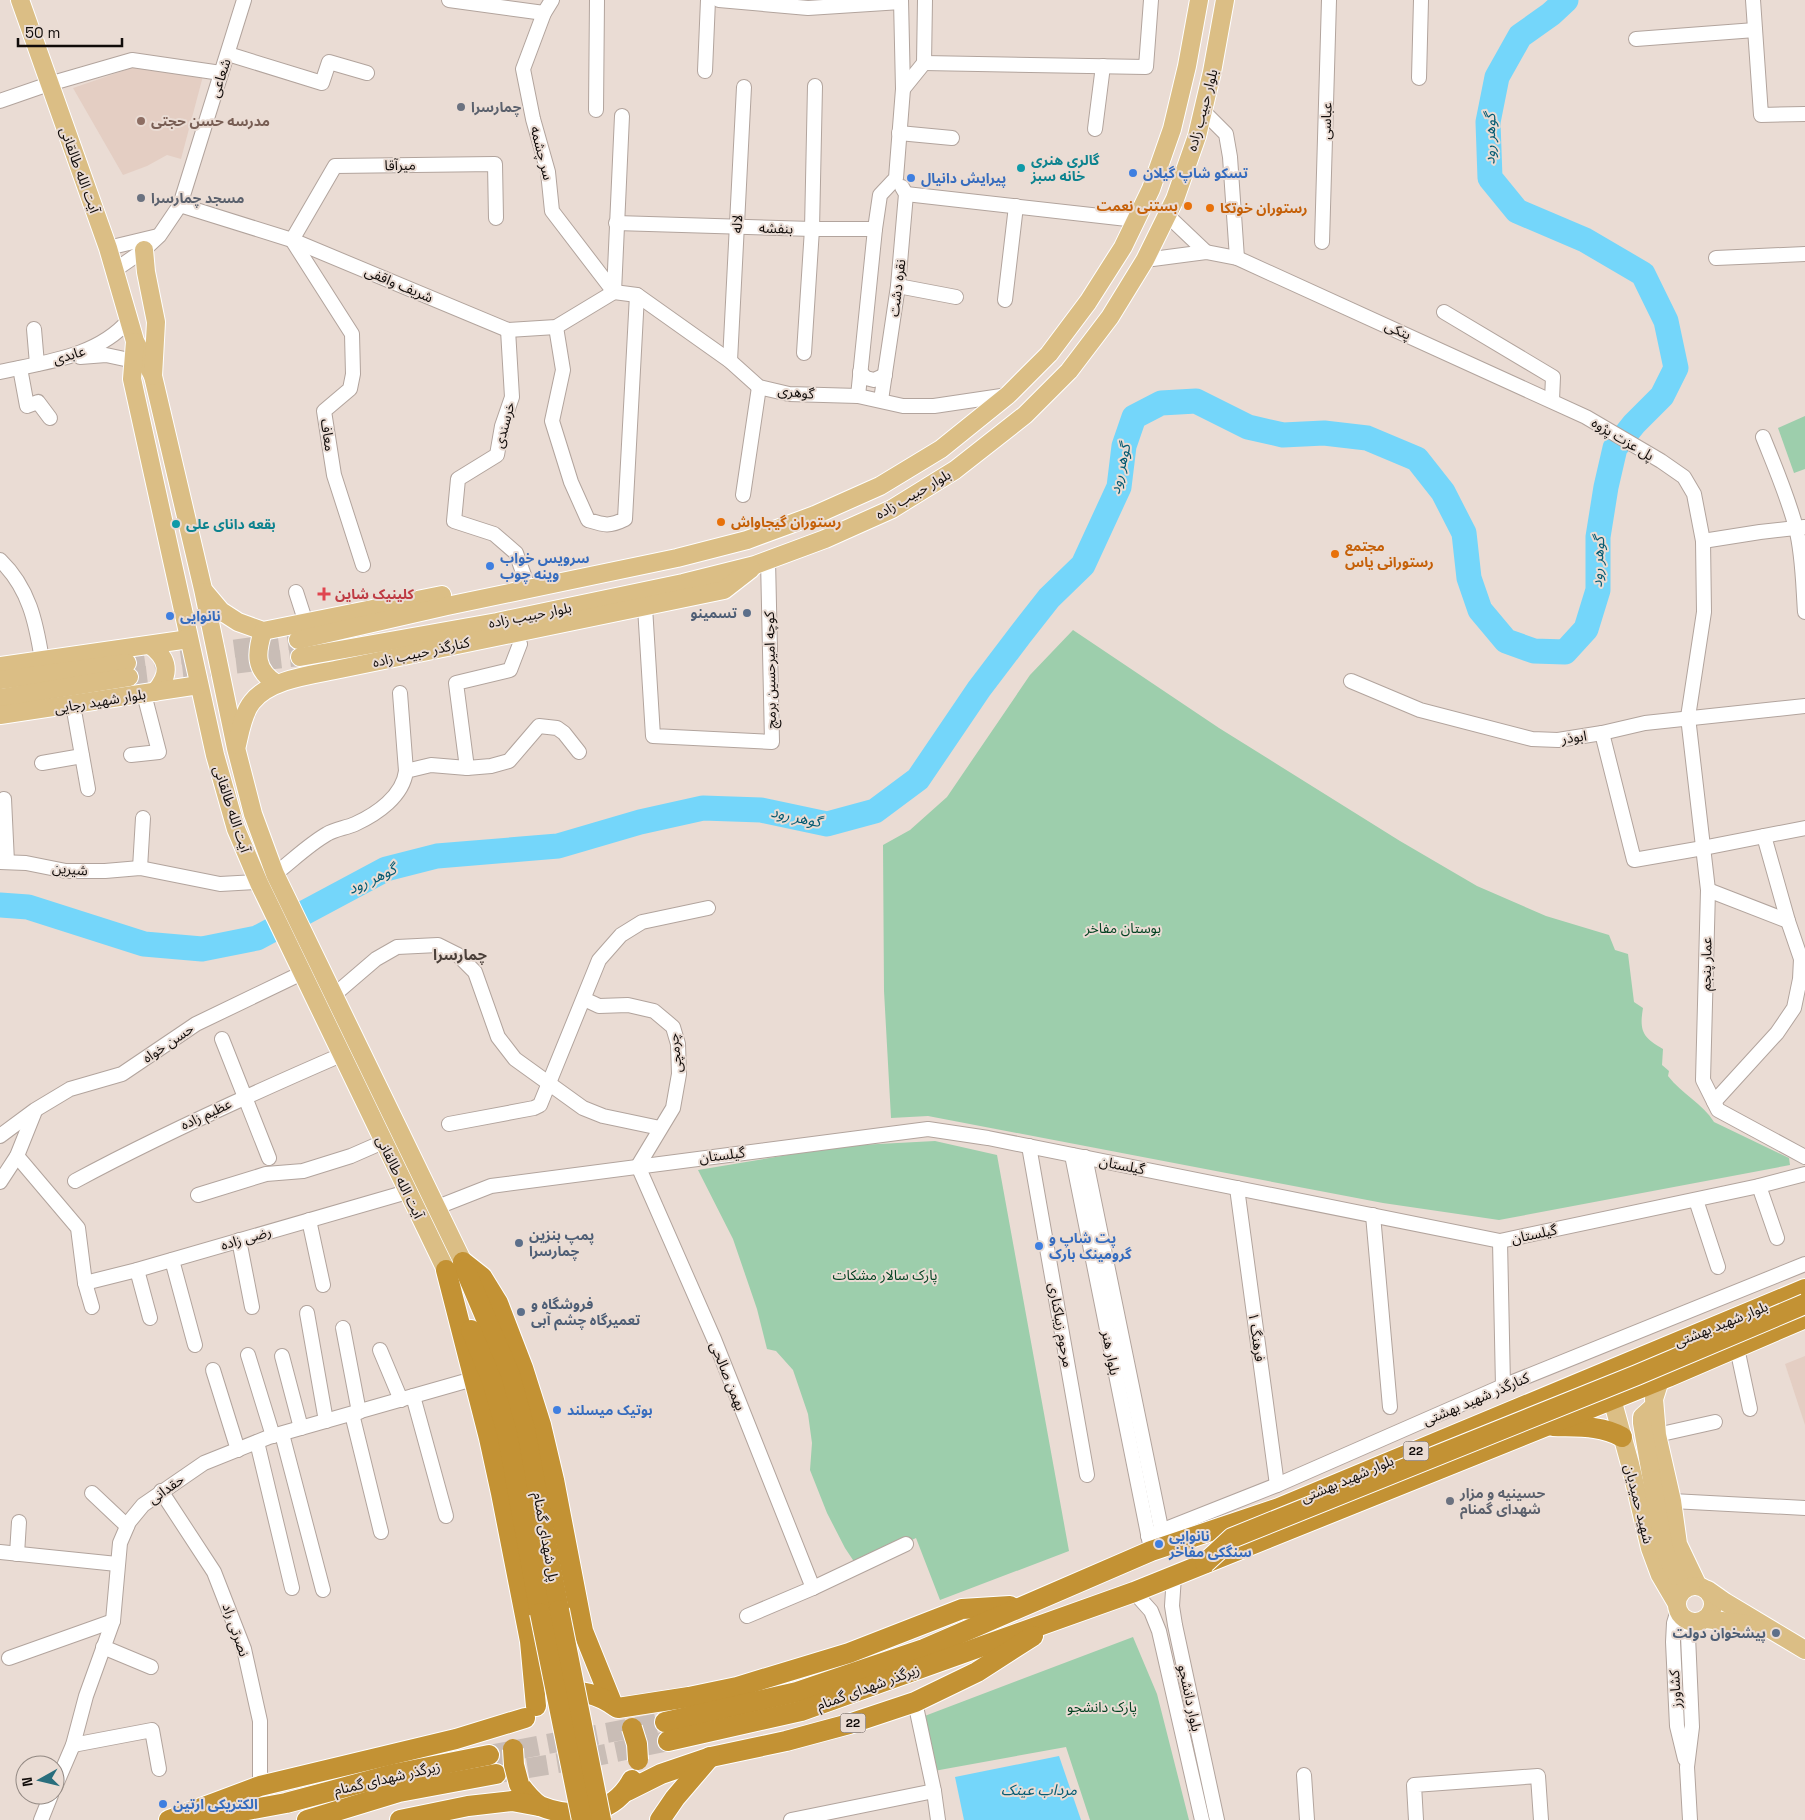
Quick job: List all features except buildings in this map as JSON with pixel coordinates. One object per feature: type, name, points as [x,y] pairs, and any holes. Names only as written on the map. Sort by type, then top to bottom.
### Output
[{"type":"highway","points":[[454,1266],[472,1379],[495,1466],[530,1641],[530,1712],[517,1733],[513,1749],[514,1765],[519,1784],[550,1813]]},
{"type":"highway","points":[[454,1266],[482,1277],[498,1303],[523,1368],[539,1417],[554,1480],[583,1631],[615,1706],[632,1728],[637,1744],[638,1760],[634,1776],[620,1805]]},
{"type":"highway","name":"پل شهدای گمنام","points":[[454,1266],[507,1433],[540,1614],[582,1820]]},
{"type":"highway","name":"پل شهدای گمنام","points":[[454,1266],[510,1376],[525,1429],[601,1820]]},
{"type":"highway","name":"بلوار شهید بهشتی","points":[[1025,1606],[1156,1541],[1279,1508],[1805,1289]]},
{"type":"highway","points":[[1205,1563],[1232,1538],[1637,1375],[1805,1304]]},
{"type":"highway","name":"بلوار شهید بهشتی","points":[[1063,1617],[1174,1576],[1660,1380],[1805,1318]]},
{"type":"highway","points":[[1603,1373],[1612,1399]]},
{"type":"highway","points":[[1544,1426],[1606,1430],[1622,1437]]},
{"type":"highway","name":"22","points":[[615,1706],[689,1697],[737,1687],[849,1653],[962,1609],[1025,1606]]},
{"type":"highway","name":"زیرگذر شهدای گمنام","points":[[1025,1606],[924,1649],[797,1692],[666,1732],[801,1712],[1063,1617]]},
{"type":"highway","name":"22","points":[[550,1813],[570,1817],[602,1812],[620,1805],[661,1774],[711,1757],[786,1741],[849,1724],[914,1702],[978,1672],[1063,1617]]},
{"type":"highway","points":[[530,1641],[583,1631]]},
{"type":"highway","points":[[169,1820],[260,1786],[456,1739],[530,1712],[549,1697],[565,1693],[582,1692],[597,1696],[615,1706]]},
{"type":"highway","points":[[660,1820],[675,1798],[711,1757]]},
{"type":"highway","name":"زیرگذر شهدای گمنام","points":[[194,1820],[286,1803],[394,1774],[492,1764],[307,1820]]},
{"type":"highway","points":[[400,1820],[468,1806],[512,1801],[550,1813]]},
{"type":"main road","name":"بلوار حبیب زاده","points":[[1199,0],[1187,66],[1172,129],[1151,189],[1123,247],[1088,302],[1049,354],[1008,395],[940,449],[880,486],[815,515],[747,540],[677,558],[447,606],[299,648],[497,622],[683,584],[761,563],[824,539],[892,509],[955,470],[1025,415],[1069,371],[1110,317],[1146,260],[1175,199],[1197,136],[1226,0]]},
{"type":"main road","name":"آیت الله طالقانی","points":[[23,1],[48,84],[108,248],[135,341],[153,376],[203,589],[236,748],[253,814],[275,875],[435,1208],[454,1266]]},
{"type":"main road","points":[[144,250],[146,272],[156,322],[153,376]]},
{"type":"main road","name":"آیت الله طالقانی","points":[[135,341],[132,379],[215,755],[236,829],[258,882],[407,1192],[454,1266]]},
{"type":"main road","points":[[155,484],[178,478]]},
{"type":"main road","points":[[203,589],[221,611],[238,622],[263,631],[671,547],[747,540]]},
{"type":"main road","name":"کنارگذر حبیب زاده","points":[[236,748],[240,729],[250,703],[264,689],[277,684],[340,668],[724,590],[761,563]]},
{"type":"main road","points":[[263,631],[258,647],[258,659],[262,671],[270,680],[277,684]]},
{"type":"main road","points":[[0,666],[189,639]]},
{"type":"main road","points":[[149,693],[164,683],[165,668],[164,660],[159,652],[150,646]]},
{"type":"main road","name":"بلوار شهید رجایی","points":[[0,680],[128,670],[0,698]]},
{"type":"main road","name":"بلوار شهید رجایی","points":[[0,716],[199,685]]},
{"type":"main road","points":[[258,882],[275,875]]},
{"type":"main road","name":"شهید حمیدیان","points":[[1660,1380],[1655,1393],[1654,1406],[1657,1435],[1672,1501],[1678,1544],[1692,1603]]},
{"type":"main road","name":"شهید حمیدیان","points":[[1612,1399],[1650,1548],[1660,1575],[1692,1603],[1768,1627]]},
{"type":"main road","points":[[1654,1406],[1642,1417],[1643,1432],[1664,1549],[1692,1603]]},
{"type":"main road","name":"شهید حمیدیان","points":[[1692,1603],[1725,1602],[1805,1650]]},
{"type":"street","name":"شعاعی","points":[[115,270],[144,250],[158,236],[180,205],[244,0]]},
{"type":"street","points":[[449,0],[517,5],[544,13]]},
{"type":"street","name":"سر چشمه","points":[[552,0],[544,13],[523,69],[533,119],[548,172],[552,211],[614,292]]},
{"type":"street","points":[[596,110],[597,0]]},
{"type":"street","points":[[705,71],[708,0]]},
{"type":"street","points":[[719,0],[808,8],[901,1],[903,89],[896,178],[906,194],[1136,220]]},
{"type":"street","points":[[903,89],[924,63],[926,0]]},
{"type":"street","points":[[924,63],[1146,67],[1151,0]]},
{"type":"street","name":"عباسی","points":[[1322,242],[1329,0]]},
{"type":"street","points":[[1419,78],[1421,0]]},
{"type":"street","points":[[1753,0],[1761,115],[1805,114]]},
{"type":"street","points":[[1636,39],[1755,30]]},
{"type":"street","points":[[228,54],[322,83],[329,62],[367,73]]},
{"type":"street","points":[[0,101],[48,84],[132,60],[221,73]]},
{"type":"street","points":[[1094,129],[1103,66]]},
{"type":"street","points":[[804,353],[812,229],[815,86]]},
{"type":"street","name":"لاله","points":[[730,361],[744,87]]},
{"type":"street","points":[[1203,111],[1226,134],[1230,157],[1237,258]]},
{"type":"street","points":[[614,292],[622,116]]},
{"type":"street","points":[[900,133],[952,138]]},
{"type":"street","name":"میرآقا","points":[[292,240],[335,166],[495,164],[496,218]]},
{"type":"street","name":"نقره دشت","points":[[858,396],[880,195],[896,178]]},
{"type":"street","name":"نقره دشت","points":[[881,400],[898,286],[906,194]]},
{"type":"street","name":"شریف واقفی","points":[[180,205],[292,240],[508,330],[556,327],[614,292]]},
{"type":"street","points":[[1005,300],[1016,206]]},
{"type":"street","points":[[1167,215],[1206,252]]},
{"type":"street","name":"بنفشه","points":[[616,223],[875,229]]},
{"type":"street","points":[[108,248],[158,236]]},
{"type":"street","name":"معاف","points":[[292,240],[352,334],[353,374],[350,389],[324,411],[334,475],[363,565]]},
{"type":"street","points":[[1146,260],[1206,252]]},
{"type":"street","name":"پتکی","points":[[1206,252],[1237,258],[1586,417]]},
{"type":"street","points":[[1716,258],[1805,254]]},
{"type":"street","points":[[898,286],[956,297]]},
{"type":"street","name":"گوهری","points":[[614,292],[637,295],[730,361],[759,387],[788,394],[858,396],[903,406],[934,406],[1008,395]]},
{"type":"street","points":[[556,327],[564,370],[552,421],[571,482],[588,520],[608,526],[625,519],[637,295]]},
{"type":"street","points":[[1444,312],[1553,377],[1552,400]]},
{"type":"street","name":"عابدی","points":[[0,372],[65,358],[100,344],[119,332],[129,320]]},
{"type":"street","points":[[34,328],[37,364]]},
{"type":"street","name":"خرسندی","points":[[508,330],[512,397],[502,426],[496,455],[458,479],[454,521],[494,534],[516,553],[525,578]]},
{"type":"street","points":[[65,358],[106,355],[134,361]]},
{"type":"street","points":[[20,368],[26,406],[38,402],[50,418]]},
{"type":"street","points":[[860,372],[869,380],[878,380],[885,375]]},
{"type":"street","points":[[743,495],[759,387]]},
{"type":"street","name":"پل عزت پژوه","points":[[1586,417],[1684,477],[1694,494],[1704,541]]},
{"type":"street","points":[[1763,437],[1800,528],[1805,612]]},
{"type":"street","points":[[1704,541],[1800,528]]},
{"type":"street","name":"عمار پنجم","points":[[1704,541],[1704,612],[1688,717],[1708,890],[1703,1080],[1718,1110],[1805,1157]]},
{"type":"street","points":[[0,560],[10,571],[28,600],[37,627],[42,660]]},
{"type":"street","name":"کوچه امیرحسین برمچ","points":[[645,606],[654,736],[772,742],[761,563]]},
{"type":"street","points":[[296,592],[306,623]]},
{"type":"street","points":[[467,768],[456,682],[510,670],[520,644]]},
{"type":"street","name":"ابوذر","points":[[1351,681],[1420,710],[1532,739],[1558,740],[1688,717],[1805,706]]},
{"type":"street","points":[[130,755],[159,752],[149,693]]},
{"type":"street","points":[[275,875],[327,834],[356,823],[381,809],[393,799],[405,780],[406,771],[400,693]]},
{"type":"street","points":[[72,705],[88,789]]},
{"type":"street","points":[[406,771],[431,765],[467,768],[491,766],[509,761],[540,726],[557,728],[564,733],[579,752]]},
{"type":"street","points":[[1602,733],[1634,860],[1764,836],[1804,824]]},
{"type":"street","points":[[42,763],[82,756]]},
{"type":"street","points":[[4,799],[4,862]]},
{"type":"street","points":[[140,868],[143,818]]},
{"type":"street","points":[[1714,1102],[1777,1033],[1794,1008],[1804,962],[1788,921],[1764,836]]},
{"type":"street","name":"شیرین","points":[[4,862],[26,863],[66,871],[105,871],[140,868],[220,884],[258,882]]},
{"type":"street","points":[[1708,890],[1788,921]]},
{"type":"street","points":[[449,1124],[534,1108],[540,1105],[599,960],[621,935],[642,922],[708,908]]},
{"type":"street","points":[[334,995],[376,960],[397,947],[438,945],[458,955],[475,972],[498,1037],[515,1059],[583,1108],[603,1116],[660,1128]]},
{"type":"street","name":"حسن خواه","points":[[0,1136],[35,1110],[70,1089],[122,1074],[196,1024],[302,972]]},
{"type":"street","name":"چرمچی","points":[[584,999],[599,1006],[628,1005],[654,1011],[673,1027],[678,1044],[679,1074],[672,1108],[638,1166]]},
{"type":"street","points":[[222,1039],[269,1158]]},
{"type":"street","name":"عظیم زاده","points":[[75,1181],[136,1148],[245,1096],[341,1055]]},
{"type":"street","points":[[0,1182],[17,1156],[35,1110]]},
{"type":"street","name":"گیلستان","points":[[435,1208],[491,1186],[928,1129],[1030,1146],[1500,1241],[1696,1200],[1805,1174]]},
{"type":"street","points":[[198,1195],[266,1174],[303,1171],[351,1156],[383,1142]]},
{"type":"street","name":"مرحوم زیباکناری","points":[[1030,1146],[1087,1475]]},
{"type":"street","points":[[17,1156],[78,1228],[85,1283],[92,1307]]},
{"type":"street","name":"بلوار هنر","points":[[1078,1156],[1156,1541]]},
{"type":"street","name":"بهمن صالحی","points":[[638,1166],[714,1339],[813,1588]]},
{"type":"street","points":[[1759,1186],[1777,1238]]},
{"type":"street","name":"فرهنگ ۱","points":[[1237,1188],[1277,1485]]},
{"type":"street","name":"رضی زاده","points":[[85,1283],[137,1270],[407,1192]]},
{"type":"street","points":[[1696,1200],[1718,1267]]},
{"type":"street","points":[[1373,1215],[1390,1407]]},
{"type":"street","points":[[309,1220],[324,1285]]},
{"type":"street","points":[[239,1240],[252,1307]]},
{"type":"street","points":[[1500,1241],[1504,1386]]},
{"type":"street","points":[[172,1260],[195,1345]]},
{"type":"street","name":"کنارگذر شهید بهشتی","points":[[1156,1541],[1277,1485],[1504,1386],[1805,1264]]},
{"type":"street","points":[[137,1270],[150,1318]]},
{"type":"street","points":[[307,1313],[326,1421]]},
{"type":"street","points":[[343,1328],[356,1413],[381,1532]]},
{"type":"street","points":[[1737,1348],[1750,1409]]},
{"type":"street","points":[[380,1350],[407,1398],[446,1516]]},
{"type":"street","points":[[248,1355],[277,1435],[323,1590]]},
{"type":"street","points":[[282,1356],[301,1428]]},
{"type":"street","points":[[213,1370],[238,1450]]},
{"type":"street","name":"حقدانی","points":[[65,1764],[73,1745],[86,1696],[113,1621],[120,1543],[126,1526],[144,1504],[204,1463],[257,1442],[472,1379]]},
{"type":"street","points":[[1657,1435],[1715,1422]]},
{"type":"street","points":[[257,1442],[292,1588]]},
{"type":"street","name":"نصرتی راد","points":[[161,1491],[214,1572],[244,1649],[260,1722],[260,1786]]},
{"type":"street","points":[[92,1492],[126,1526]]},
{"type":"street","points":[[1672,1501],[1805,1508]]},
{"type":"street","points":[[17,1554],[19,1522]]},
{"type":"street","points":[[747,1616],[813,1588],[906,1544]]},
{"type":"street","points":[[0,1552],[118,1564]]},
{"type":"street","name":"بلوار دانشجو","points":[[1174,1576],[1172,1606],[1175,1625],[1217,1820]]},
{"type":"street","name":"بلوار دانشجو","points":[[1134,1592],[1152,1610],[1158,1630],[1202,1820]]},
{"type":"street","name":"کشاورز","points":[[1690,1820],[1687,1767],[1677,1726],[1673,1642],[1674,1623],[1692,1603]]},
{"type":"street","points":[[1158,1630],[1162,1622],[1167,1620],[1175,1625]]},
{"type":"street","points":[[9,1658],[113,1621]]},
{"type":"street","points":[[104,1647],[152,1667]]},
{"type":"street","points":[[914,1702],[934,1791],[938,1820]]},
{"type":"street","points":[[73,1745],[152,1730],[159,1769]]},
{"type":"street","points":[[1304,1775],[1307,1820]]},
{"type":"street","points":[[1416,1820],[1414,1785],[1538,1776],[1541,1820]]},
{"type":"street","points":[[791,1820],[934,1791]]},
{"type":"street","points":[[41,1820],[48,1805]]},
{"type":"shaded area","name":"مدرسه حسن حجتی","points":[[137,66],[203,76],[181,159],[167,155],[147,166],[123,175],[73,88]]},
{"type":"shaded area","points":[[1805,1356],[1805,1425],[1785,1364]]},
{"type":"green space","points":[[1805,416],[1805,469],[1794,473],[1778,428]]},
{"type":"green space","name":"بوستان مفاخر","points":[[1073,630],[1219,728],[1400,841],[1477,886],[1546,916],[1609,935],[1615,950],[1628,954],[1634,1002],[1643,1008],[1642,1028],[1651,1041],[1663,1049],[1662,1065],[1669,1071],[1668,1076],[1714,1122],[1789,1158],[1790,1165],[1499,1220],[1383,1203],[928,1116],[891,1118],[884,991],[883,845],[910,830],[947,797],[1030,675]]},
{"type":"green space","name":"پارک سالار مشکات","points":[[935,1141],[997,1155],[1069,1551],[940,1600],[916,1538],[857,1566],[845,1548],[827,1513],[810,1470],[812,1443],[808,1414],[793,1370],[776,1351],[767,1349],[757,1309],[733,1239],[698,1170],[841,1146]]},
{"type":"green space","name":"پارک دانشجو","points":[[1133,1637],[1157,1694],[1189,1820],[1090,1820],[1066,1747],[934,1771],[922,1717]]},
{"type":"water","name":"مرداب عینک","points":[[1059,1756],[1081,1820],[964,1820],[955,1777]]},
{"type":"waterway","name":"گوهر رود","points":[[0,905],[28,907],[144,944],[202,949],[257,938],[386,869],[437,856],[558,846],[640,822],[703,808],[761,810],[827,824],[875,811],[918,779],[979,689],[1020,635],[1049,598],[1083,565],[1119,487],[1124,446],[1134,417],[1161,403],[1196,401],[1248,427],[1283,435],[1324,433],[1367,438],[1417,459],[1443,492],[1464,533],[1469,578],[1480,610],[1506,641],[1534,651],[1565,652],[1586,629],[1598,590],[1598,537],[1606,487],[1615,448],[1634,424],[1662,396],[1676,368],[1666,321],[1643,274],[1585,240],[1517,211],[1490,178],[1488,122],[1497,77],[1520,36],[1551,14],[1566,0]]},
{"type":"tunnel","points":[[127,663],[298,640]]},
{"type":"tunnel","points":[[129,677],[300,657]]},
{"type":"tunnel","points":[[489,1755],[665,1722]]},
{"type":"tunnel","points":[[498,1773],[577,1760],[668,1741]]},
{"type":"place","name":"چمارسرا","points":[[461,107]]},
{"type":"place","name":"مدرسه حسن حجتی","points":[[141,121]]},
{"type":"place","name":"گالری هنری خانه سبز","points":[[1021,168]]},
{"type":"place","name":"تسکو شاپ گیلان","points":[[1133,173]]},
{"type":"place","name":"پیرایش دانیال","points":[[911,178]]},
{"type":"place","name":"مسجد چمارسرا","points":[[141,198]]},
{"type":"place","name":"بستنی نعمت","points":[[1188,206]]},
{"type":"place","name":"رستوران خوتکا","points":[[1210,208]]},
{"type":"place","name":"رستوران گیجاواش","points":[[721,522]]},
{"type":"place","name":"بقعه دانای علی","points":[[176,524]]},
{"type":"place","name":"مجتمع رستورانی یاس","points":[[1335,554]]},
{"type":"place","name":"سرویس خواب وینه چوب","points":[[490,566]]},
{"type":"place","name":"کلینیک شاین","points":[[324,594]]},
{"type":"place","name":"تسمینو","points":[[747,613]]},
{"type":"place","name":"نانوایی","points":[[170,616]]},
{"type":"place","name":"پمپ بنزین چمارسرا","points":[[519,1243]]},
{"type":"place","name":"پت شاپ و گرومینک بارک","points":[[1039,1246]]},
{"type":"place","name":"فروشگاه و تعمیرگاه چشم آبی","points":[[521,1312]]},
{"type":"place","name":"بوتیک میسلند","points":[[557,1410]]},
{"type":"place","name":"حسینیه و مزار شهدای گمنام","points":[[1450,1501]]},
{"type":"place","name":"نانوایی سنگکی مفاخر","points":[[1159,1544]]},
{"type":"place","name":"پیشخوان دولت","points":[[1776,1633]]},
{"type":"place","name":"الکتریکی ارتین","points":[[163,1804]]},
{"type":"district","name":"چمارسرا","points":[[460,955]]}]
